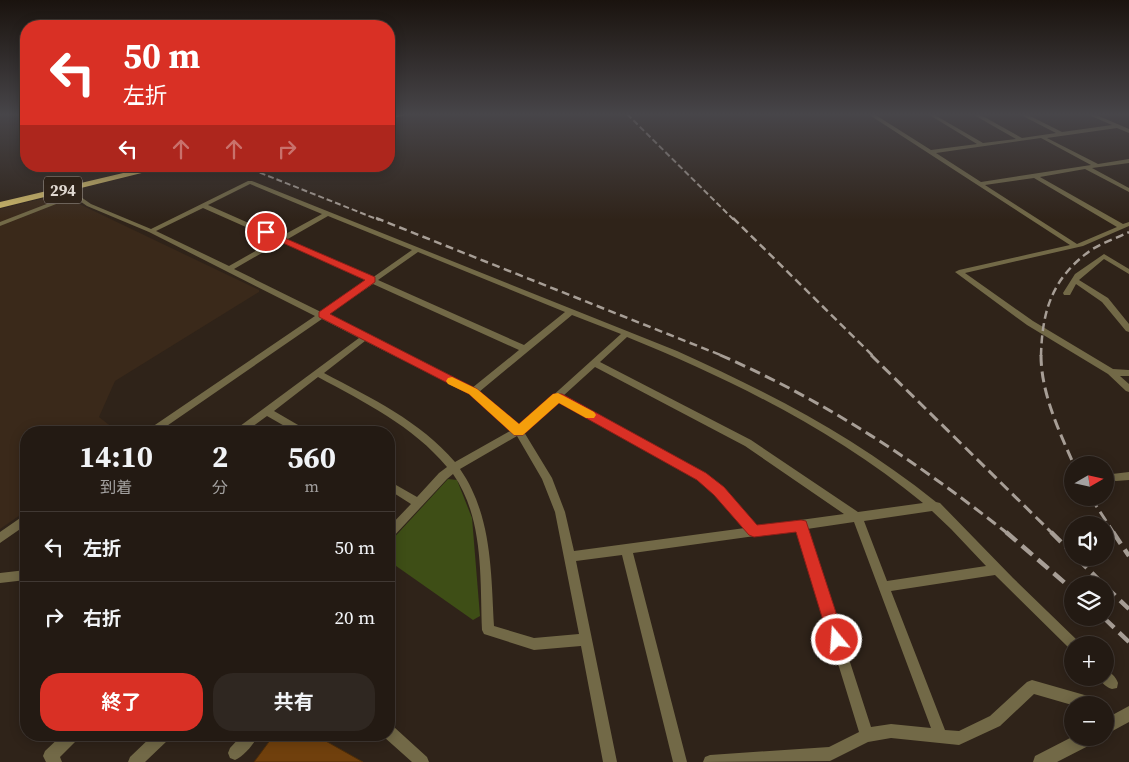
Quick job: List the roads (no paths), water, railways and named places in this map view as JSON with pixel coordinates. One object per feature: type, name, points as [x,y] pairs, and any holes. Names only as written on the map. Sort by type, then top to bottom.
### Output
[{"type":"highway","name":"294","points":[[0,205],[131,172]]},
{"type":"highway","name":"294","points":[[0,200],[135,172]]},
{"type":"street","points":[[928,150],[1074,245]]},
{"type":"street","points":[[932,152],[952,150]]},
{"type":"street","points":[[1065,150],[1097,166]]},
{"type":"street","points":[[980,184],[1129,161]]},
{"type":"street","points":[[1086,168],[1129,190]]},
{"type":"street","points":[[1035,176],[1121,226]]},
{"type":"street","points":[[151,231],[250,182],[571,311],[724,375],[794,410],[884,466],[936,506],[1065,636]]},
{"type":"street","points":[[0,224],[75,195],[90,205],[151,231],[229,269],[473,392],[519,431],[548,478],[560,512],[610,762]]},
{"type":"street","points":[[203,205],[525,349]]},
{"type":"street","points":[[229,269],[328,213]]},
{"type":"street","points":[[1129,224],[1081,245],[1074,245],[960,272],[1030,323],[1111,372],[1129,389]]},
{"type":"street","points":[[161,426],[418,249]]},
{"type":"street","points":[[1067,293],[1078,276],[1104,256],[1129,272]]},
{"type":"street","points":[[1075,280],[1105,300],[1129,329]]},
{"type":"street","points":[[473,392],[571,311]]},
{"type":"street","points":[[395,528],[455,467],[519,431],[626,334]]},
{"type":"street","points":[[247,426],[365,337]]},
{"type":"street","points":[[594,363],[748,442],[857,517],[941,737]]},
{"type":"street","points":[[1111,372],[1129,373]]},
{"type":"street","points":[[317,373],[379,407],[417,431],[434,444],[455,467],[468,489],[480,527],[488,630],[534,644],[586,639]]},
{"type":"street","points":[[558,397],[702,477],[719,491],[754,531]]},
{"type":"street","points":[[267,411],[292,426]]},
{"type":"street","points":[[1116,477],[1129,476]]},
{"type":"street","points":[[395,489],[418,503]]},
{"type":"street","points":[[570,557],[936,506]]},
{"type":"street","points":[[0,538],[20,523]]},
{"type":"street","points":[[801,526],[867,735]]},
{"type":"street","points":[[626,549],[680,762]]},
{"type":"street","points":[[884,588],[997,569]]},
{"type":"street","points":[[0,578],[20,576]]},
{"type":"street","points":[[710,762],[830,754],[867,735],[891,731],[958,738],[995,721],[1032,687],[1064,696]]},
{"type":"street","points":[[1114,722],[1129,714]]},
{"type":"street","points":[[395,737],[422,762]]},
{"type":"street","points":[[55,762],[50,756],[66,741]]},
{"type":"street","points":[[135,762],[157,741]]},
{"type":"street","points":[[235,753],[246,741]]},
{"type":"street","points":[[1041,762],[1071,746]]},
{"type":"railway","points":[[663,150],[734,220]]},
{"type":"railway","points":[[258,172],[379,220]]},
{"type":"railway","points":[[376,218],[723,356]]},
{"type":"railway","points":[[733,218],[873,356]]},
{"type":"railway","points":[[1041,355],[1047,310],[1058,284],[1067,272],[1091,250],[1129,232]]},
{"type":"railway","points":[[720,355],[797,392],[870,435],[939,482],[1007,533]]},
{"type":"railway","points":[[871,355],[1052,533]]},
{"type":"railway","points":[[1041,355],[1047,398],[1070,456]]},
{"type":"railway","points":[[1096,506],[1103,516]]},
{"type":"railway","points":[[1006,532],[1064,582]]},
{"type":"railway","points":[[1052,533],[1064,545]]},
{"type":"railway","points":[[1114,534],[1129,556]]},
{"type":"railway","points":[[1085,566],[1095,576]]},
{"type":"railway","points":[[1114,595],[1129,609]]},
{"type":"railway","points":[[1112,626],[1129,642]]}]
